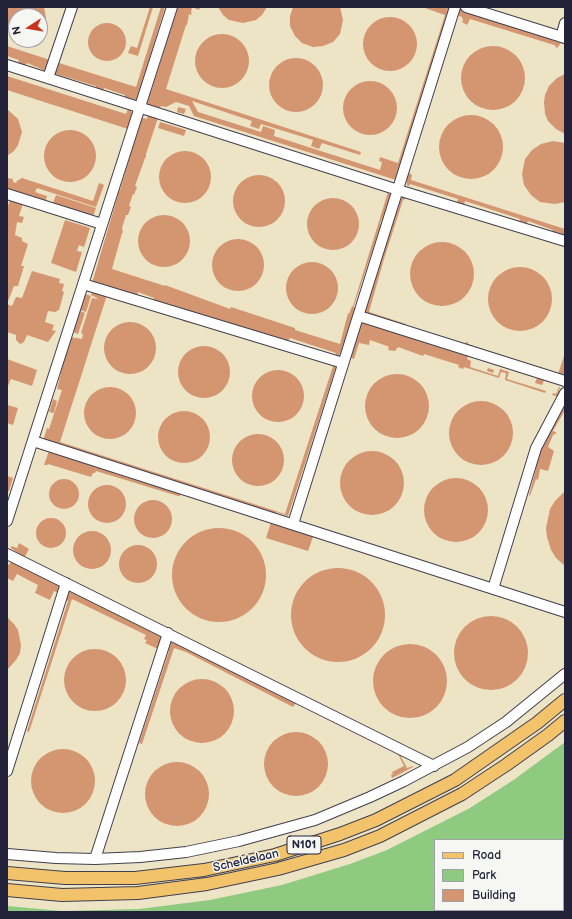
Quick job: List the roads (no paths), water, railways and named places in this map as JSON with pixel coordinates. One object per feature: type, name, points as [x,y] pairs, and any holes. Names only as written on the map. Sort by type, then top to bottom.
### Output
[{"type":"main road","name":"Scheldelaan","points":[[7,873],[66,878],[135,878],[204,870],[275,855],[340,834],[376,820],[455,780],[537,723],[565,700]]},
{"type":"main road","name":"Scheldelaan","points":[[7,890],[62,895],[145,892],[207,884],[236,878],[278,869],[344,850],[380,836],[462,794],[506,766],[565,721]]},
{"type":"lane","points":[[48,78],[72,7]]},
{"type":"lane","points":[[7,521],[172,7]]},
{"type":"lane","points":[[293,524],[455,7]]},
{"type":"lane","points":[[466,7],[563,38],[565,23]]},
{"type":"lane","points":[[7,65],[398,190],[565,241]]},
{"type":"lane","points":[[7,196],[102,224]]},
{"type":"lane","points":[[83,284],[343,363]]},
{"type":"lane","points":[[359,316],[565,381]]},
{"type":"lane","points":[[493,589],[536,448],[565,393]]},
{"type":"lane","points":[[33,441],[565,612]]},
{"type":"lane","points":[[7,554],[434,766]]},
{"type":"lane","points":[[7,771],[66,583]]},
{"type":"lane","points":[[95,859],[168,633]]},
{"type":"lane","points":[[7,854],[56,858],[95,859],[140,857],[186,852],[239,841],[315,820],[363,800],[434,766],[468,747],[506,722],[565,674]]}]
